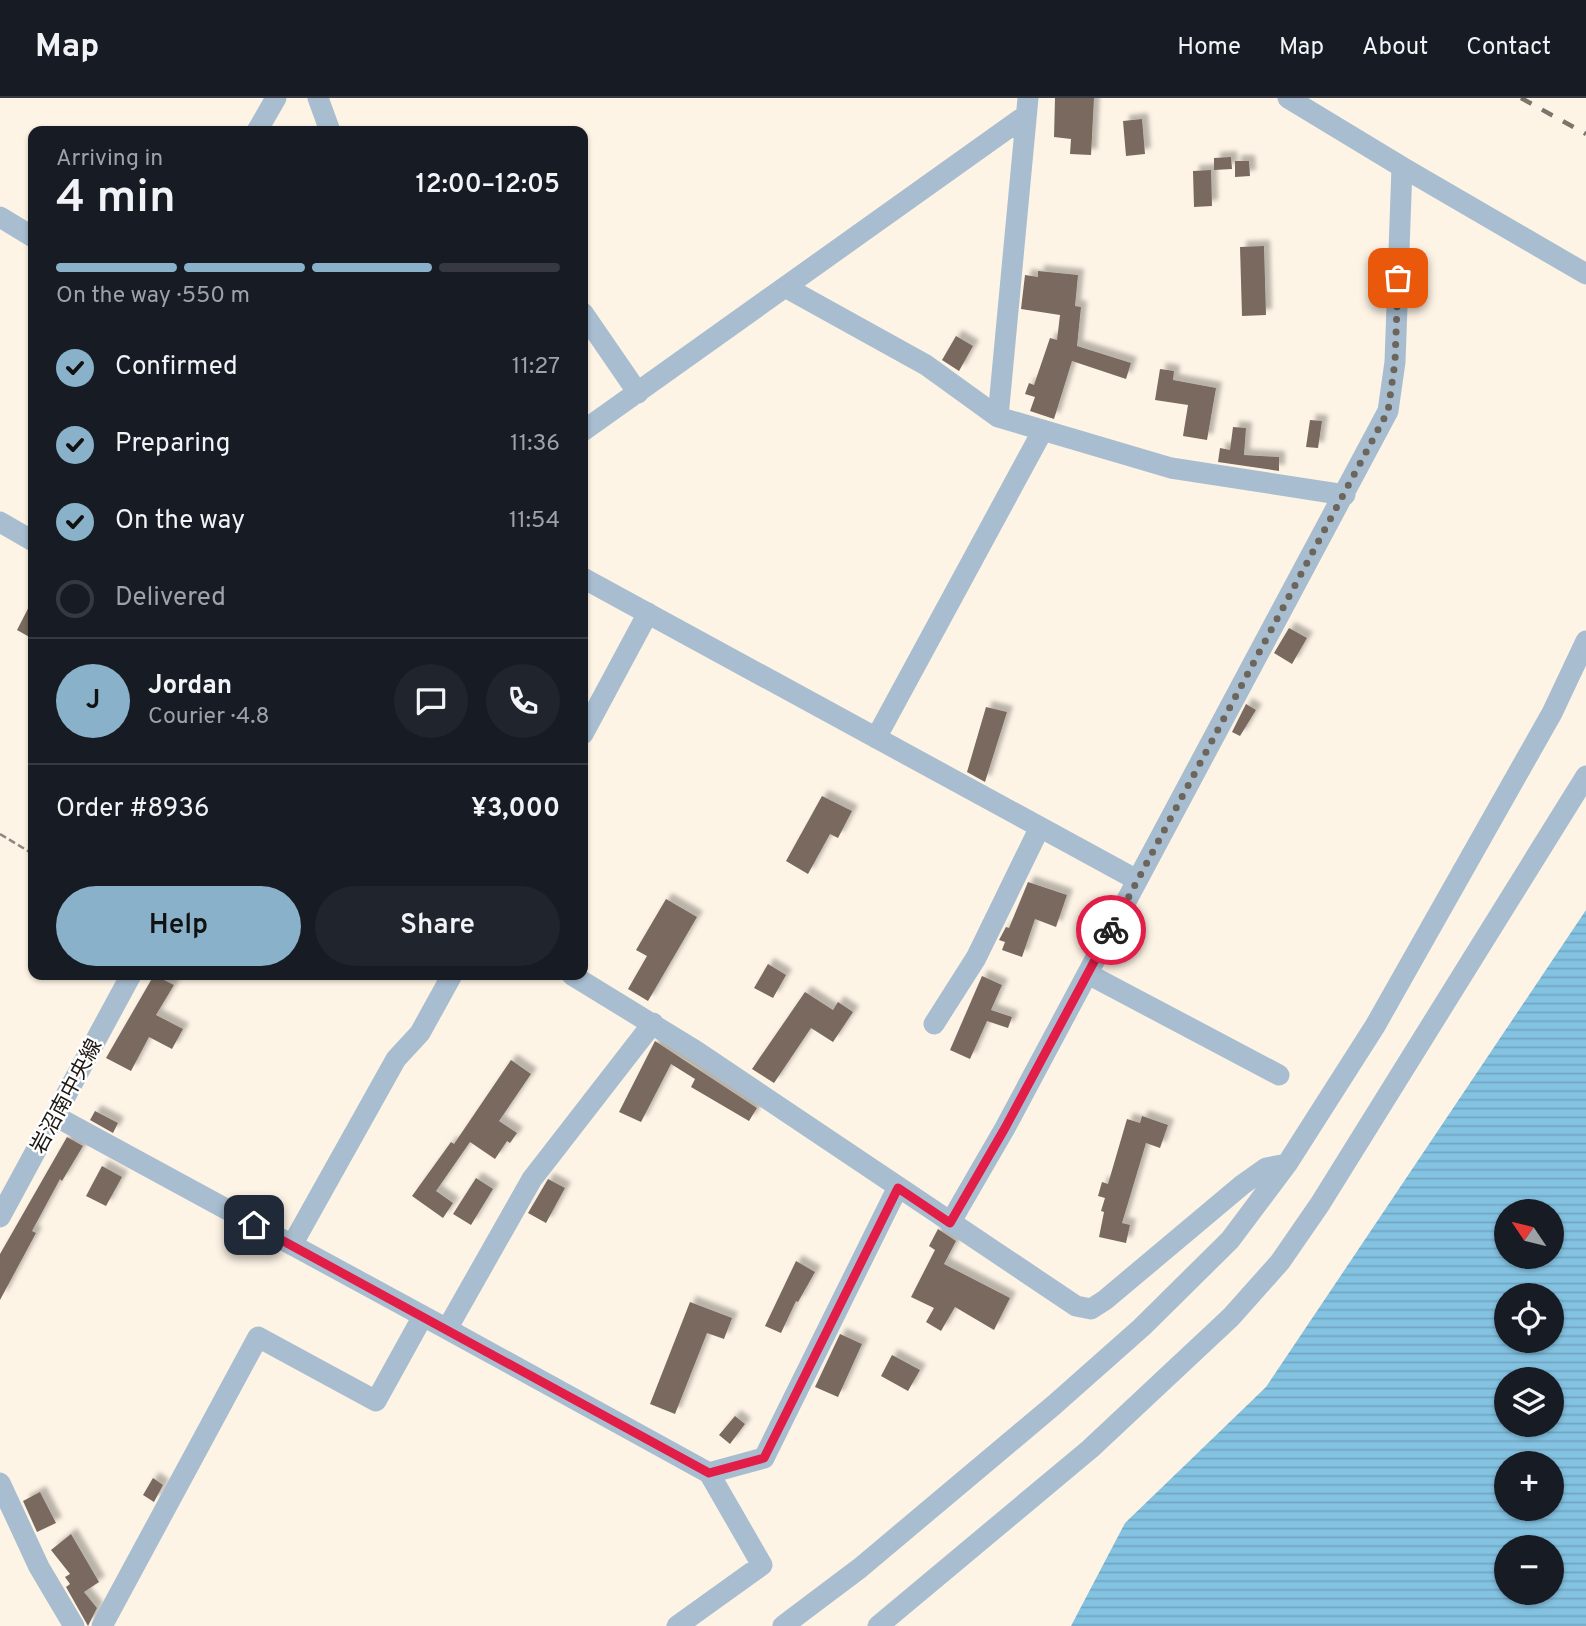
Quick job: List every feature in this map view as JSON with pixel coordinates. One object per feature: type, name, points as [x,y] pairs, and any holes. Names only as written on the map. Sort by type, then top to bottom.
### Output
[{"type":"street","points":[[260,126],[276,98]]},
{"type":"street","points":[[318,98],[328,126]]},
{"type":"street","points":[[1287,98],[1586,274]]},
{"type":"street","points":[[588,428],[787,288],[1026,107]]},
{"type":"street","points":[[998,417],[1026,107]]},
{"type":"street","points":[[950,1223],[1088,974],[1388,411],[1395,362],[1402,167]]},
{"type":"street","points":[[0,217],[28,234]]},
{"type":"street","points":[[787,288],[926,365],[998,417],[1171,468],[1345,495]]},
{"type":"street","points":[[588,320],[638,393]]},
{"type":"street","points":[[876,738],[1043,430]]},
{"type":"street","points":[[0,522],[28,538]]},
{"type":"street","points":[[588,581],[1137,880]]},
{"type":"street","points":[[588,725],[648,613]]},
{"type":"street","points":[[783,1626],[870,1560],[1142,1327],[1230,1240],[1287,1164],[1375,1026],[1552,713],[1586,641]]},
{"type":"street","points":[[878,1626],[1090,1449],[1231,1317],[1280,1262],[1320,1204],[1586,776]]},
{"type":"street","points":[[933,1024],[976,958],[1040,827]]},
{"type":"street","points":[[1088,974],[1279,1075]]},
{"type":"street","name":"岩沼南中央線","points":[[0,1217],[128,980]]},
{"type":"street","points":[[292,1245],[396,1059],[420,1033],[449,980]]},
{"type":"street","points":[[580,980],[653,1023],[1076,1306],[1091,1309],[1242,1185],[1266,1168],[1287,1164]]},
{"type":"street","points":[[447,1329],[532,1180],[653,1023]]},
{"type":"street","points":[[55,1116],[709,1473],[762,1565],[677,1626]]},
{"type":"street","points":[[709,1473],[764,1458],[898,1188]]},
{"type":"street","points":[[102,1626],[258,1337],[376,1401],[423,1316]]},
{"type":"street","points":[[0,1483],[39,1567],[74,1626]]},
{"type":"path","points":[[0,834],[28,850]]},
{"type":"water","points":[[1586,910],[1586,1626],[1071,1626],[1125,1523],[1266,1387]]},
{"type":"building","points":[[1055,98],[1094,98],[1091,155],[1070,154],[1071,139],[1054,137]]},
{"type":"building","points":[[1142,119],[1145,154],[1126,156],[1123,121]]},
{"type":"building","points":[[1231,157],[1232,169],[1214,170],[1214,158]]},
{"type":"building","points":[[1235,161],[1249,161],[1250,176],[1235,177]]},
{"type":"building","points":[[1211,170],[1212,206],[1194,207],[1193,171]]},
{"type":"building","points":[[1264,246],[1266,315],[1242,316],[1240,247]]},
{"type":"building","points":[[1038,271],[1078,275],[1075,306],[1081,307],[1077,346],[1131,363],[1126,379],[1072,361],[1054,419],[1030,411],[1035,397],[1025,394],[1029,383],[1034,385],[1050,338],[1057,340],[1060,315],[1021,309],[1025,275],[1038,277]]},
{"type":"building","points":[[956,336],[973,346],[959,371],[942,360]]},
{"type":"building","points":[[1160,369],[1174,371],[1173,380],[1216,388],[1207,440],[1183,436],[1188,405],[1155,400]]},
{"type":"building","points":[[1310,420],[1322,421],[1318,448],[1306,447]]},
{"type":"building","points":[[1233,427],[1246,428],[1244,455],[1279,457],[1279,471],[1218,462],[1220,448],[1230,450]]},
{"type":"building","points":[[28,609],[28,636],[17,630]]},
{"type":"building","points":[[1289,628],[1307,638],[1292,664],[1274,653]]},
{"type":"building","points":[[1246,704],[1256,710],[1240,736],[1232,732]]},
{"type":"building","points":[[986,707],[1007,712],[985,782],[967,772]]},
{"type":"building","points":[[822,796],[852,811],[838,838],[830,834],[808,874],[786,861]]},
{"type":"building","points":[[1028,882],[1067,895],[1056,927],[1035,919],[1022,957],[1002,950],[1005,942],[999,940],[1006,927],[1009,928]]},
{"type":"building","points":[[666,899],[697,917],[648,1001],[628,989],[647,956],[636,950]]},
{"type":"building","points":[[768,964],[786,975],[773,998],[754,988]]},
{"type":"building","points":[[982,976],[1002,985],[991,1010],[1012,1017],[1008,1028],[987,1021],[970,1059],[950,1050]]},
{"type":"building","points":[[151,980],[164,980],[174,985],[156,1015],[183,1029],[172,1049],[149,1037],[131,1071],[106,1058]]},
{"type":"building","points":[[805,992],[833,1010],[838,1002],[853,1012],[833,1042],[811,1028],[774,1083],[752,1069]]},
{"type":"building","points":[[655,1041],[757,1108],[749,1121],[691,1087],[695,1079],[671,1064],[641,1122],[619,1112]]},
{"type":"building","points":[[511,1060],[531,1074],[499,1121],[517,1133],[510,1143],[507,1141],[495,1159],[470,1142],[436,1191],[453,1203],[443,1218],[412,1196],[451,1142],[454,1144]]},
{"type":"building","points":[[95,1111],[118,1123],[113,1133],[90,1120]]},
{"type":"building","points":[[1142,1116],[1168,1125],[1160,1148],[1146,1143],[1122,1223],[1130,1225],[1126,1243],[1099,1237],[1105,1198],[1098,1196],[1102,1182],[1108,1184],[1127,1119],[1140,1123]]},
{"type":"building","points":[[67,1137],[83,1146],[62,1181],[60,1179],[32,1231],[36,1233],[0,1300],[0,1254]]},
{"type":"building","points":[[102,1166],[122,1177],[106,1206],[86,1196]]},
{"type":"building","points":[[476,1178],[493,1189],[471,1225],[453,1214]]},
{"type":"building","points":[[548,1179],[565,1188],[546,1223],[528,1213]]},
{"type":"building","points":[[938,1229],[956,1241],[944,1264],[1010,1298],[994,1330],[955,1307],[941,1331],[926,1322],[934,1308],[911,1297],[935,1250],[929,1246]]},
{"type":"building","points":[[796,1261],[815,1272],[798,1302],[796,1301],[781,1333],[765,1326]]},
{"type":"building","points":[[690,1302],[732,1318],[724,1339],[707,1333],[675,1414],[650,1404]]},
{"type":"building","points":[[840,1334],[862,1344],[838,1397],[815,1387]]},
{"type":"building","points":[[892,1355],[920,1370],[908,1391],[881,1376]]},
{"type":"building","points":[[735,1416],[745,1424],[730,1444],[719,1435]]},
{"type":"building","points":[[153,1478],[163,1485],[154,1502],[143,1495]]},
{"type":"building","points":[[40,1492],[56,1523],[37,1532],[23,1501]]},
{"type":"building","points":[[71,1534],[99,1582],[84,1592],[97,1608],[88,1626],[66,1587],[70,1584],[65,1577],[70,1574],[51,1550]]},
{"type":"railway","points":[[1521,98],[1586,134]]},
{"type":"way so far","points":[[1111,930],[1388,411],[1395,362],[1398,278]]},
{"type":"route","points":[[254,1225],[709,1473],[764,1458],[898,1188],[950,1223],[1005,1128],[1111,930]]}]
